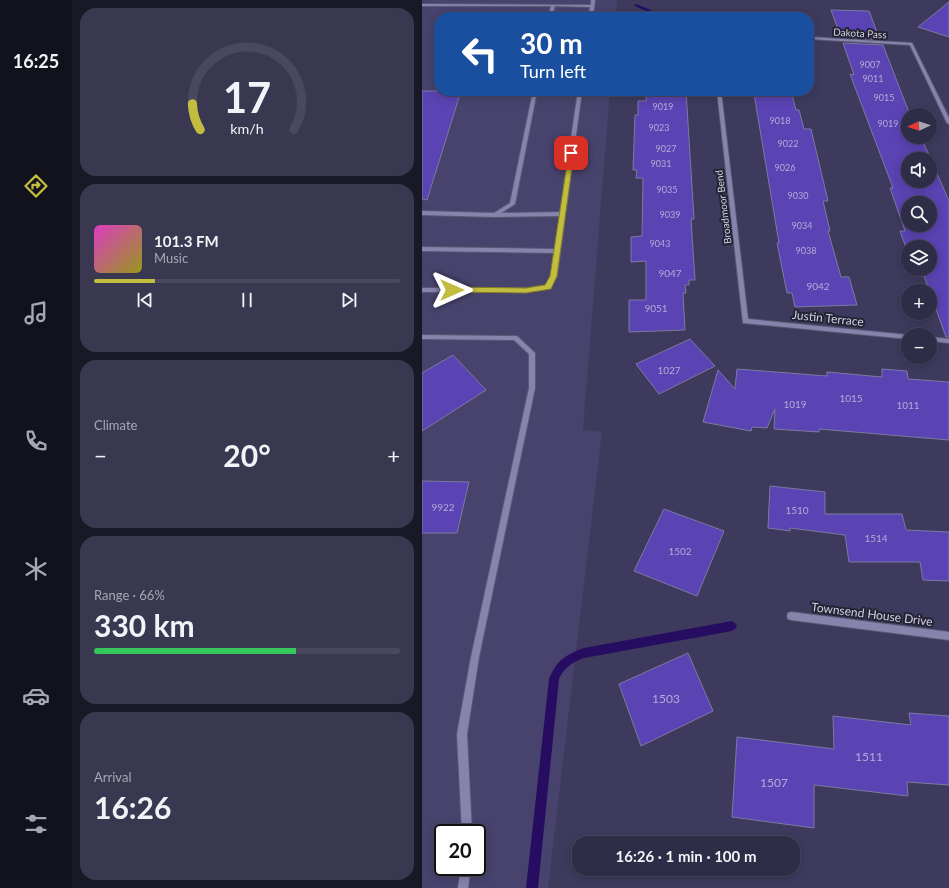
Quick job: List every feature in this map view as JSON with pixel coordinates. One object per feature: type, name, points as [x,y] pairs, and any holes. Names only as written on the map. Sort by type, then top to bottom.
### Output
[{"type":"street","points":[[591,12],[593,0]]},
{"type":"street","points":[[551,12],[553,5]]},
{"type":"street","points":[[422,6],[592,6]]},
{"type":"street","name":"Dakota Pass","points":[[814,38],[911,44],[949,123]]},
{"type":"street","points":[[496,215],[512,204],[534,96]]},
{"type":"street","points":[[422,290],[526,290],[548,287],[554,276],[579,96]]},
{"type":"street","name":"Broadmoor Bend","points":[[720,96],[745,321]]},
{"type":"street","points":[[422,213],[496,215],[562,214]]},
{"type":"street","points":[[422,249],[557,251]]},
{"type":"street","name":"Justin Terrace","points":[[745,321],[901,336]]},
{"type":"street","points":[[422,338],[516,338],[532,352],[532,388],[475,657],[462,734],[467,824]]},
{"type":"street","points":[[937,340],[949,341]]},
{"type":"street","name":"Townsend House Drive","points":[[791,616],[949,636]]},
{"type":"street","points":[[463,888],[465,876]]},
{"type":"shaded area","points":[[422,0],[617,0],[616,12],[434,12],[434,96],[610,96],[583,430],[602,432],[548,888],[422,888]]},
{"type":"building","points":[[949,2],[949,37],[918,27]]},
{"type":"building","points":[[831,10],[869,11],[880,40],[841,37]]},
{"type":"building","points":[[843,43],[883,45],[907,108],[901,108],[901,144],[924,144],[928,152],[901,152],[901,188],[937,188],[937,174],[949,201],[949,337],[946,337],[937,312],[937,284],[927,284],[924,276],[937,276],[937,240],[903,240],[900,231],[937,232],[937,196],[901,196],[901,220],[890,188],[893,188],[850,74],[854,75]]},
{"type":"building","points":[[422,91],[434,91],[434,96],[459,96],[427,200],[422,199]]},
{"type":"building","points":[[646,96],[686,96],[694,219],[691,219],[695,280],[689,280],[689,285],[685,285],[686,293],[683,293],[685,330],[629,332],[629,300],[646,300],[646,261],[631,262],[631,237],[642,236],[643,178],[636,178],[637,170],[633,170],[635,115],[638,115],[638,101],[646,101]]},
{"type":"building","points":[[754,96],[792,96],[796,110],[799,110],[804,129],[811,129],[828,201],[823,201],[830,231],[828,231],[841,277],[849,277],[857,305],[795,307],[792,293],[787,293],[777,243],[779,243]]},
{"type":"building","points":[[690,339],[715,366],[659,394],[636,364]]},
{"type":"building","points":[[453,355],[486,390],[422,431],[422,373]]},
{"type":"building","points":[[737,369],[827,376],[827,372],[882,377],[882,369],[907,371],[908,379],[949,382],[949,440],[819,429],[819,432],[774,429],[775,409],[767,428],[752,427],[751,431],[703,422],[718,370],[735,389]]},
{"type":"building","points":[[422,481],[469,482],[457,533],[422,533]]},
{"type":"building","points":[[770,486],[825,492],[825,514],[902,514],[906,530],[949,532],[949,581],[923,580],[920,562],[849,562],[845,535],[790,528],[790,531],[768,528]]},
{"type":"building","points":[[664,509],[724,531],[697,596],[634,571]]},
{"type":"building","points":[[688,653],[713,711],[641,746],[619,684]]},
{"type":"building","points":[[909,713],[949,716],[949,785],[907,782],[908,796],[814,785],[814,828],[732,817],[737,737],[834,749],[833,716],[911,725]]},
{"type":"waterway","points":[[636,5],[652,12]]},
{"type":"waterway","points":[[532,888],[554,679],[556,673],[562,665],[569,659],[584,653],[732,626]]},
{"type":"route","points":[[452,290],[526,290],[548,287],[554,276],[571,153]]}]
